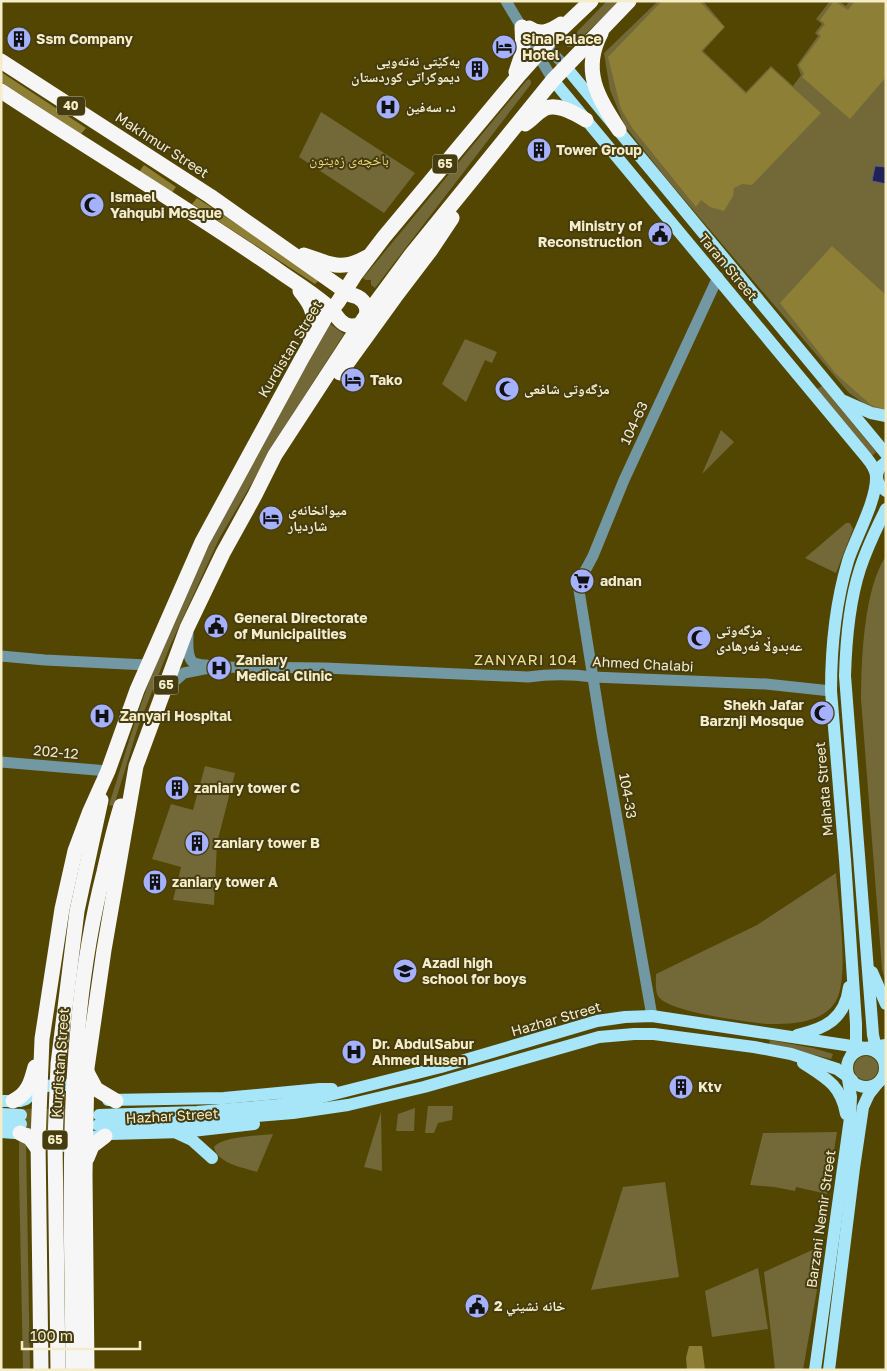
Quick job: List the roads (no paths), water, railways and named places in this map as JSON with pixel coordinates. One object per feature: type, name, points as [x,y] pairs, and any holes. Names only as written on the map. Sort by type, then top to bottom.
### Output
[{"type":"highway","name":"Kurdistan Street","points":[[74,1370],[71,1141],[74,1065],[93,913],[118,817],[163,691],[188,628],[223,553],[255,496],[275,455],[363,320],[411,255],[553,80],[629,1]]},
{"type":"highway","name":"Kurdistan Street","points":[[41,1370],[38,1144],[42,1039],[62,909],[75,851],[90,810],[108,771],[147,665],[202,542],[325,318],[341,303],[371,254],[503,94],[541,50],[586,6]]},
{"type":"highway","points":[[503,94],[511,83],[522,57],[525,27],[540,33],[547,32],[586,6]]},
{"type":"highway","points":[[611,19],[594,46],[592,72],[598,94],[619,130]]},
{"type":"highway","name":"Makhmur Street","points":[[1,61],[289,250],[341,303],[340,321],[349,326],[359,324],[366,316],[366,306],[361,298],[341,303],[320,300],[1,91]]},
{"type":"highway","points":[[504,141],[549,107],[574,113],[586,120]]},
{"type":"highway","points":[[168,199],[173,201],[179,200],[186,195],[187,185],[180,177]]},
{"type":"highway","name":"Kurdistan Street","points":[[255,496],[451,220],[467,186]]},
{"type":"highway","points":[[289,250],[339,266],[350,265],[371,254]]},
{"type":"highway","points":[[289,279],[307,300],[313,313],[313,323],[301,360]]},
{"type":"highway","name":"Kurdistan Street","points":[[87,1370],[85,1165],[87,1068],[104,950],[136,766]]},
{"type":"highway","name":"Kurdistan Street","points":[[58,1370],[55,1142],[58,1064],[77,911],[108,771]]},
{"type":"highway","points":[[7,1101],[24,1094],[28,1089],[42,1039]]},
{"type":"highway","points":[[87,1068],[90,1079],[96,1089],[116,1101]]},
{"type":"highway","points":[[20,1124],[30,1138],[38,1144]]},
{"type":"highway","points":[[85,1165],[101,1125]]},
{"type":"main road","name":"Taran Street","points":[[553,80],[873,466],[883,463],[841,399],[565,66]]},
{"type":"main road","points":[[678,230],[692,218]]},
{"type":"main road","points":[[841,399],[870,413],[886,416]]},
{"type":"main road","points":[[883,463],[878,484],[886,492]]},
{"type":"main road","name":"Mahata Street","points":[[869,1050],[856,1024],[831,691],[832,638],[841,589],[855,540],[874,493],[883,463]]},
{"type":"main road","name":"Mahata Street","points":[[869,1050],[872,1035],[845,676],[847,634],[859,570],[886,509]]},
{"type":"main road","points":[[872,538],[886,530]]},
{"type":"main road","points":[[866,958],[886,1004]]},
{"type":"main road","points":[[772,1034],[793,1035],[816,1031],[827,1025],[839,1014],[845,1004],[852,962]]},
{"type":"main road","name":"Hazhar Street","points":[[38,1144],[48,1143],[65,1146],[77,1144],[86,1139],[101,1125],[197,1112],[278,1105],[318,1098],[348,1089],[441,1068],[596,1021],[625,1017],[652,1016],[869,1050]]},
{"type":"main road","name":"Hazhar Street","points":[[101,1125],[175,1132],[305,1118],[348,1105],[424,1087],[599,1037],[634,1034],[654,1034],[754,1047],[791,1054],[837,1069],[849,1077]]},
{"type":"main road","points":[[538,1040],[542,1052]]},
{"type":"main road","points":[[849,1077],[859,1086],[866,1087],[883,1080],[886,1068],[869,1050]]},
{"type":"main road","name":"Barzani Nemir Street","points":[[815,1370],[847,1138],[851,1097],[847,1064],[869,1050]]},
{"type":"main road","points":[[791,1054],[827,1078],[840,1092],[846,1112],[847,1138]]},
{"type":"main road","name":"Barzani Nemir Street","points":[[829,1370],[857,1147],[871,1106],[883,1080]]},
{"type":"main road","name":"Hazhar Street","points":[[39,1088],[52,1085],[67,1085],[87,1091],[98,1098],[116,1101],[224,1098],[320,1089],[348,1089]]},
{"type":"main road","points":[[7,1101],[26,1099],[39,1088]]},
{"type":"main road","name":"Hazhar Street","points":[[101,1125],[199,1121],[293,1114],[348,1105]]},
{"type":"main road","points":[[1,1114],[20,1124]]},
{"type":"main road","points":[[1,1123],[20,1124]]},
{"type":"main road","points":[[1,1132],[20,1124]]},
{"type":"main road","points":[[175,1132],[192,1140],[212,1158],[208,1150],[207,1140],[209,1133],[215,1129]]},
{"type":"street","points":[[508,5],[541,50],[553,80]]},
{"type":"street","points":[[541,50],[565,66]]},
{"type":"street","name":"104-63","points":[[580,582],[593,556],[624,480],[718,277]]},
{"type":"street","name":"104-33","points":[[580,582],[578,584],[593,677],[652,1016]]},
{"type":"street","points":[[188,628],[188,649],[194,663],[214,667]]},
{"type":"street","points":[[1,656],[147,665]]},
{"type":"street","points":[[163,691],[184,674],[214,667]]},
{"type":"street","name":"Ahmed Chalabi","points":[[214,667],[325,668],[528,677],[548,674],[571,674],[593,677],[737,682],[831,691]]},
{"type":"street","name":"202-12","points":[[1,762],[108,771]]},
{"type":"tunnel","points":[[21,1115],[81,1115]]},
{"type":"tunnel","points":[[21,1124],[81,1125]]},
{"type":"place","name":"Ssm Company","points":[[19,39]]},
{"type":"place","name":"Sina Palace Hotel","points":[[504,47]]},
{"type":"place","name":"یه‌كێتی نه‌ته‌ویی دیموكراتی كوردستان","points":[[477,69]]},
{"type":"place","name":"د. سەفین","points":[[388,107]]},
{"type":"place","name":"Tower Group","points":[[539,150]]},
{"type":"place","name":"Ismael Yahqubi Mosque","points":[[92,205]]},
{"type":"place","name":"Ministry of Reconstruction","points":[[660,234]]},
{"type":"place","name":"Tako","points":[[353,380]]},
{"type":"place","name":"مزگەوتی شافعی","points":[[507,389]]},
{"type":"place","name":"میوانخانەی شاردیار","points":[[271,518]]},
{"type":"place","name":"adnan","points":[[582,581]]},
{"type":"place","name":"General Directorate of Municipalities","points":[[216,626]]},
{"type":"place","name":"مزگەوتی عەبدوڵا فەرهادی","points":[[699,638]]},
{"type":"place","name":"Zaniary Medical Clinic","points":[[219,668]]},
{"type":"place","name":"Shekh Jafar Barznji Mosque","points":[[822,713]]},
{"type":"place","name":"Zanyari Hospital","points":[[102,716]]},
{"type":"place","name":"zaniary tower C","points":[[177,788]]},
{"type":"place","name":"zaniary tower B","points":[[197,843]]},
{"type":"place","name":"zaniary tower A","points":[[155,882]]},
{"type":"place","name":"Azadi high school for boys","points":[[405,971]]},
{"type":"place","name":"Dr. AbdulSabur Ahmed Husen","points":[[354,1052]]},
{"type":"place","name":"Ktv","points":[[681,1087]]},
{"type":"place","name":"خانه نشيني 2","points":[[477,1306]]},
{"type":"district","name":"ZANYARI 104","points":[[526,660]]},
{"type":"park label","name":"باخچەی زەیتون","points":[[349,160]]}]
